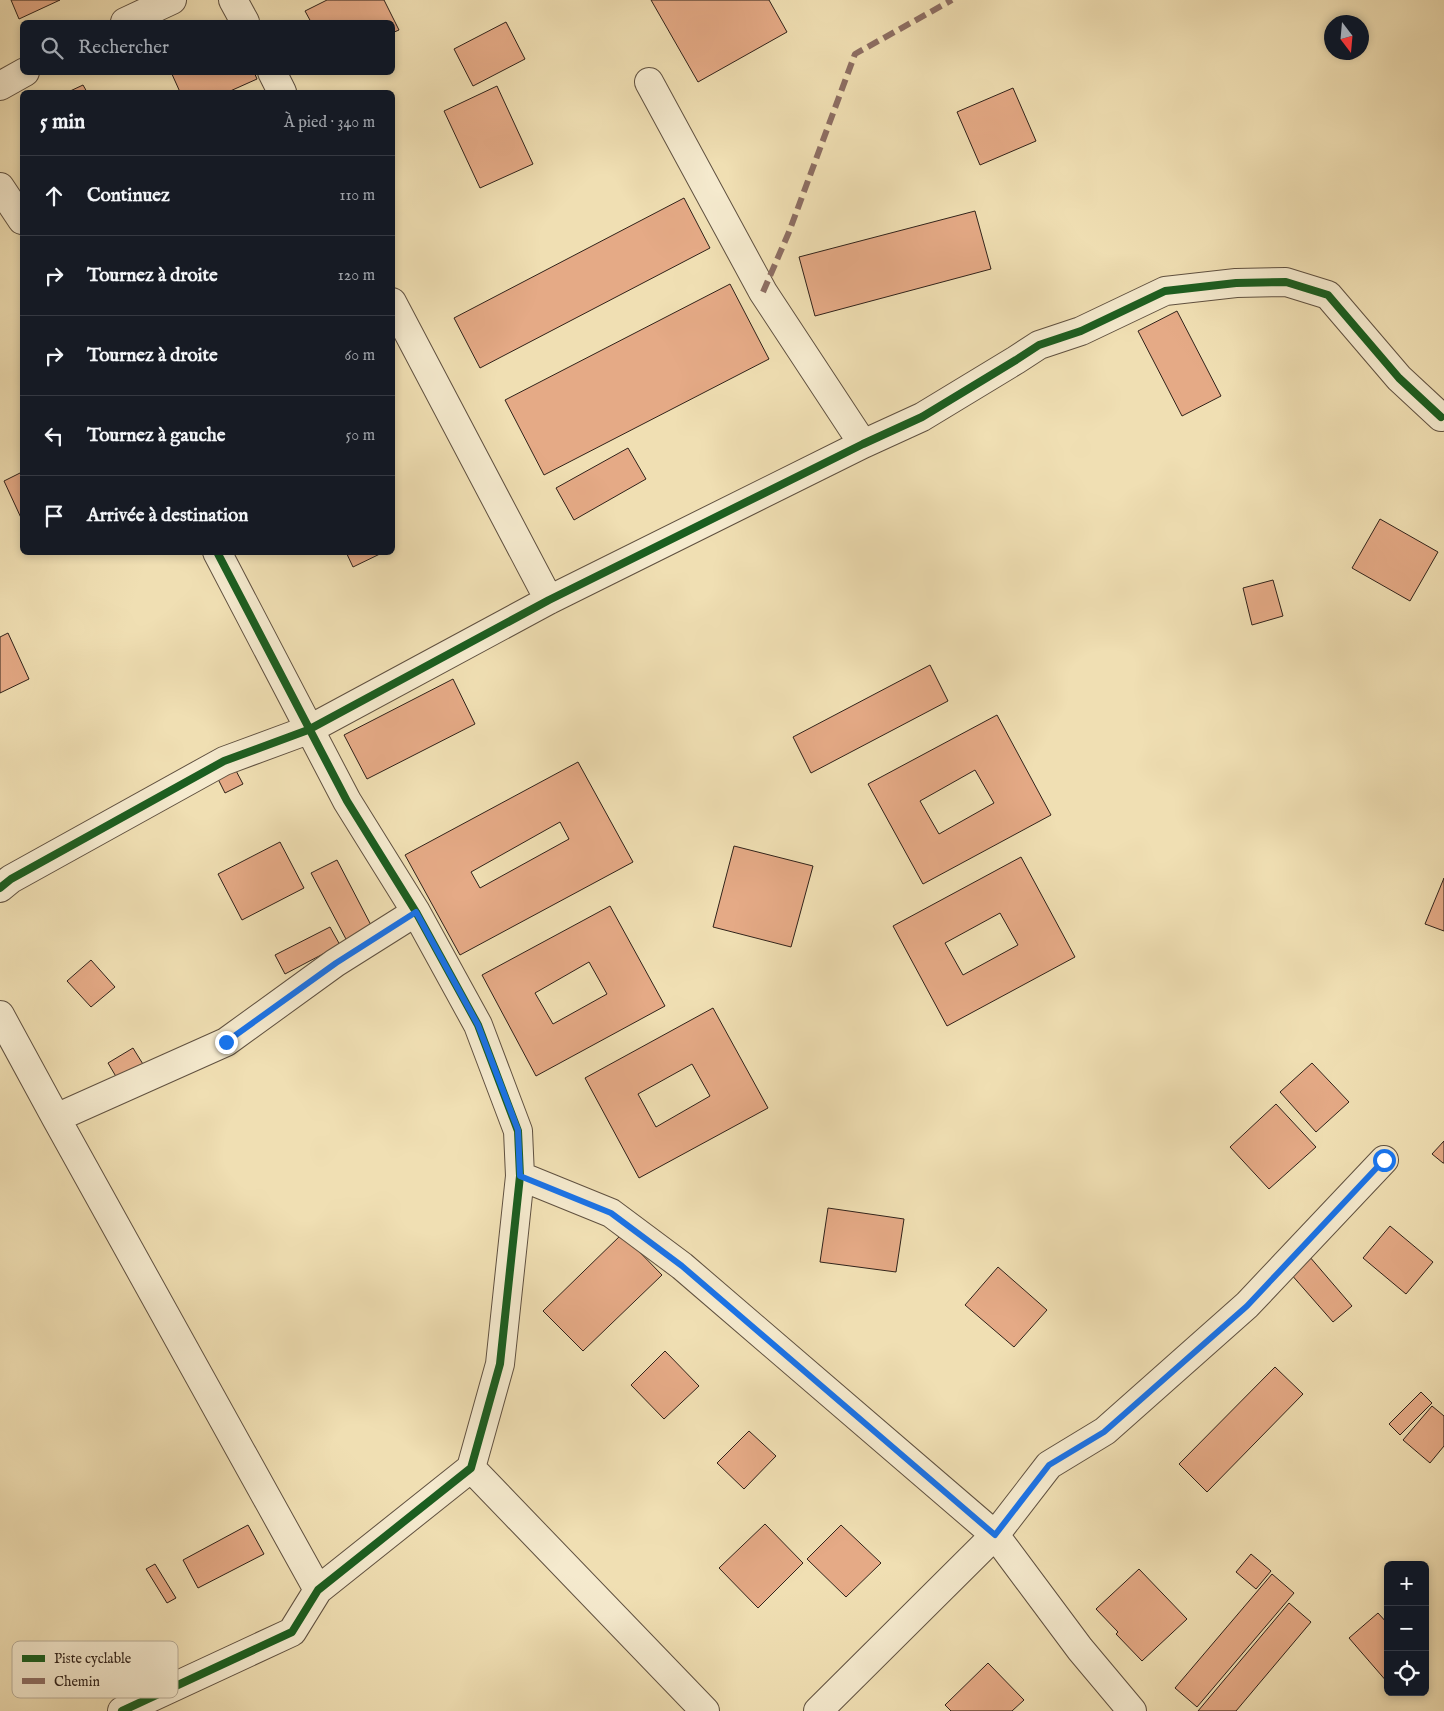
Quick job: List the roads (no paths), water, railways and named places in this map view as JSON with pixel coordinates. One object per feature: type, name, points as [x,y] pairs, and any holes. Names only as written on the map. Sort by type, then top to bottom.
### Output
[{"type":"street","points":[[129,20],[172,0]]},
{"type":"street","points":[[234,0],[244,20]]},
{"type":"street","points":[[0,86],[20,75]]},
{"type":"street","points":[[274,75],[281,90]]},
{"type":"street","points":[[650,82],[763,292],[863,444]]},
{"type":"street","points":[[0,187],[20,217]]},
{"type":"street","points":[[0,888],[11,879],[224,761],[308,730],[549,600],[863,444],[922,417],[1039,345],[1080,331],[1165,291],[1236,283],[1286,282],[1328,295],[1399,378],[1441,417]]},
{"type":"street","points":[[395,308],[549,600]]},
{"type":"street","points":[[178,1685],[292,1632],[318,1590],[472,1468],[500,1364],[520,1176],[518,1130],[478,1025],[416,912],[347,801],[308,730],[219,555]]},
{"type":"street","points":[[56,1118],[226,1042],[336,963],[416,912]]},
{"type":"street","points":[[0,1014],[318,1590]]},
{"type":"street","points":[[818,1711],[995,1535],[1049,1465],[1104,1432],[1247,1306],[1384,1160]]},
{"type":"street","points":[[520,1176],[611,1213],[682,1266],[995,1535],[1080,1649],[1132,1711]]},
{"type":"street","points":[[472,1468],[705,1711]]},
{"type":"street","points":[[122,1711],[150,1698]]}]
